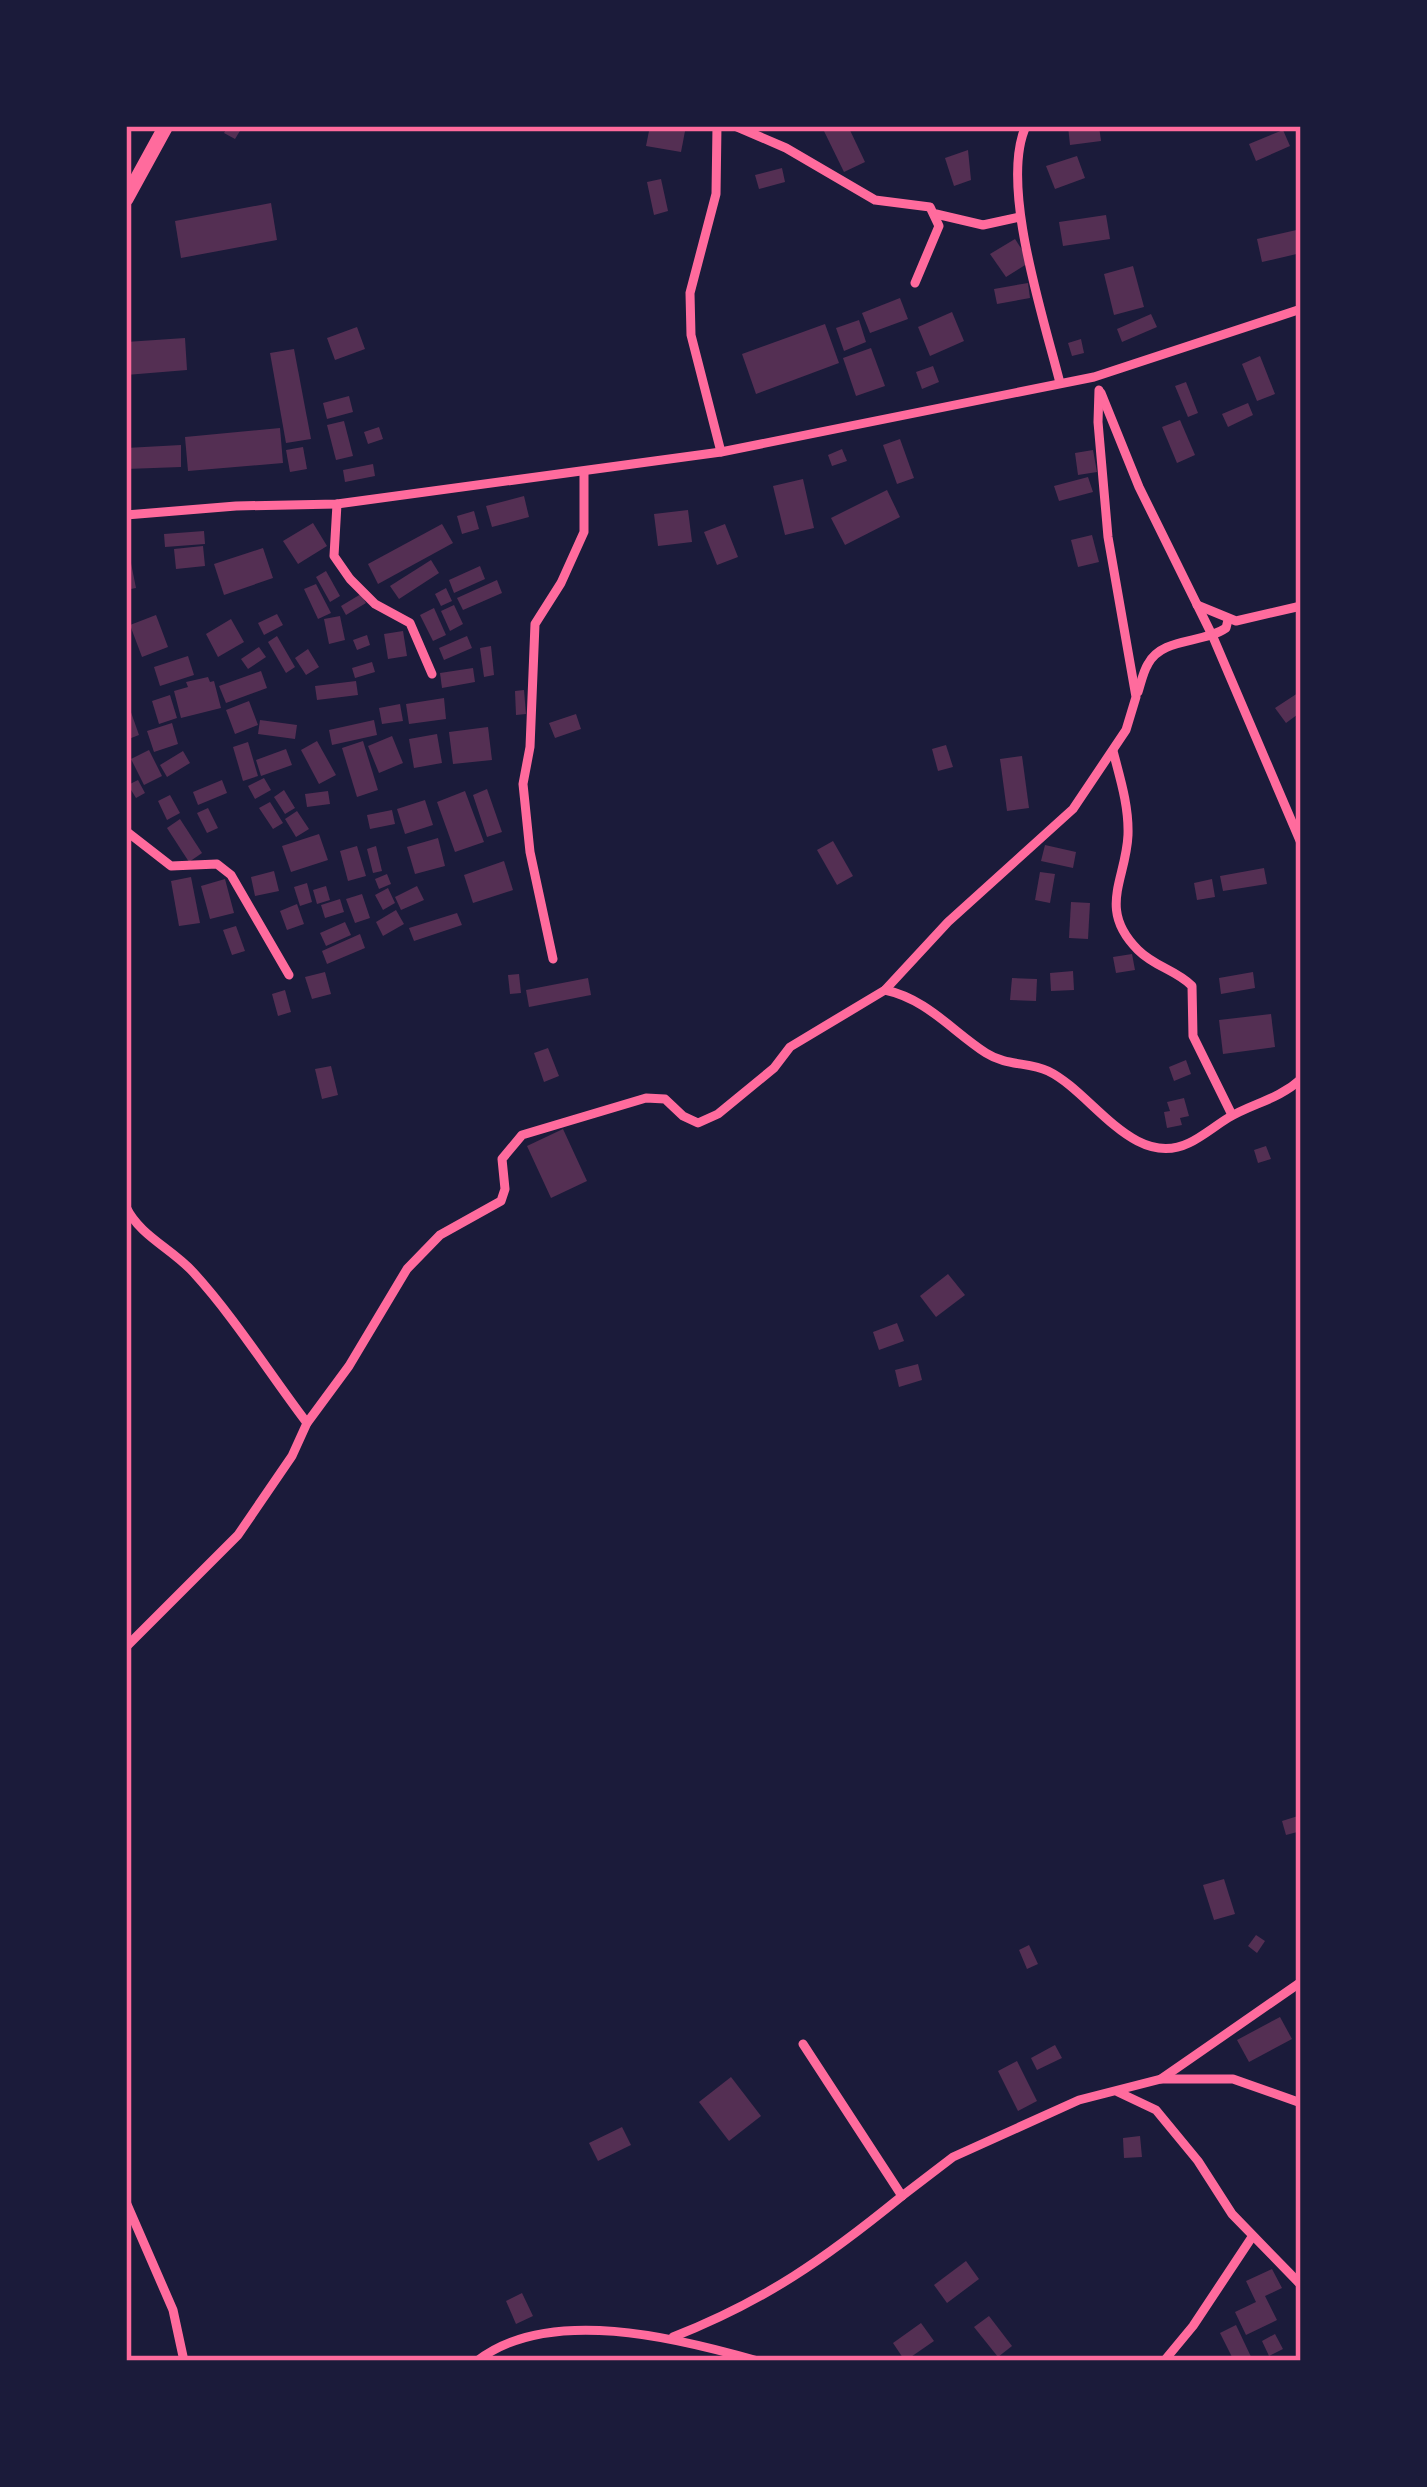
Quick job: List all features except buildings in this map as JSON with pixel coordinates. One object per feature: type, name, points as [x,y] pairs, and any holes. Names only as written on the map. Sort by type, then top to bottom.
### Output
[{"type":"main road","points":[[126,199],[166,126]]},
{"type":"street","points":[[717,126],[716,194],[690,293],[691,335],[721,452]]},
{"type":"street","points":[[735,126],[786,148],[875,200],[930,207],[939,226],[915,283]]},
{"type":"street","points":[[1026,126],[1018,144],[1015,176],[1020,217],[1060,383]]},
{"type":"street","points":[[936,214],[983,225],[1020,217]]},
{"type":"street","points":[[126,515],[338,504],[721,452],[1094,377],[1301,309]]},
{"type":"street","points":[[1094,377],[1138,487],[1213,637],[1301,843]]},
{"type":"street","points":[[1100,390],[1098,422],[1108,538],[1136,697]]},
{"type":"street","points":[[554,959],[530,852],[523,784],[530,746],[535,624],[561,583],[584,532],[584,474]]},
{"type":"street","points":[[338,504],[334,556],[375,604],[410,623],[432,674]]},
{"type":"street","points":[[1196,604],[1228,620],[1301,607]]},
{"type":"street","points":[[126,1647],[238,1534],[407,1269],[440,1235],[501,1202],[505,1190],[502,1159],[522,1135],[646,1098],[665,1099],[698,1124],[718,1114],[774,1068],[790,1048],[885,990],[948,922],[1072,809],[1126,730],[1153,657],[1165,647],[1213,637],[1226,628],[1228,620]]},
{"type":"street","points":[[1114,751],[1129,839],[1115,899],[1118,920],[1136,949],[1192,986],[1193,1036],[1232,1115]]},
{"type":"street","points":[[126,831],[171,866],[217,864],[231,875],[289,975]]},
{"type":"street","points":[[885,990],[920,1003],[986,1053],[1016,1066],[1047,1070],[1109,1117],[1129,1139],[1155,1148],[1185,1146],[1232,1115],[1267,1104],[1301,1079]]},
{"type":"street","points":[[126,1207],[135,1225],[189,1267],[226,1310],[307,1424]]},
{"type":"street","points":[[1162,2079],[1301,1982]]},
{"type":"street","points":[[803,2044],[902,2196]]},
{"type":"street","points":[[672,2338],[778,2290],[953,2157],[1079,2101],[1162,2079],[1233,2079],[1301,2103]]},
{"type":"street","points":[[1118,2092],[1156,2110],[1252,2237],[1301,2285]]},
{"type":"street","points":[[126,2202],[173,2310],[184,2361]]},
{"type":"street","points":[[1164,2361],[1252,2237]]},
{"type":"street","points":[[477,2361],[517,2338],[558,2329],[672,2338],[758,2361]]}]
